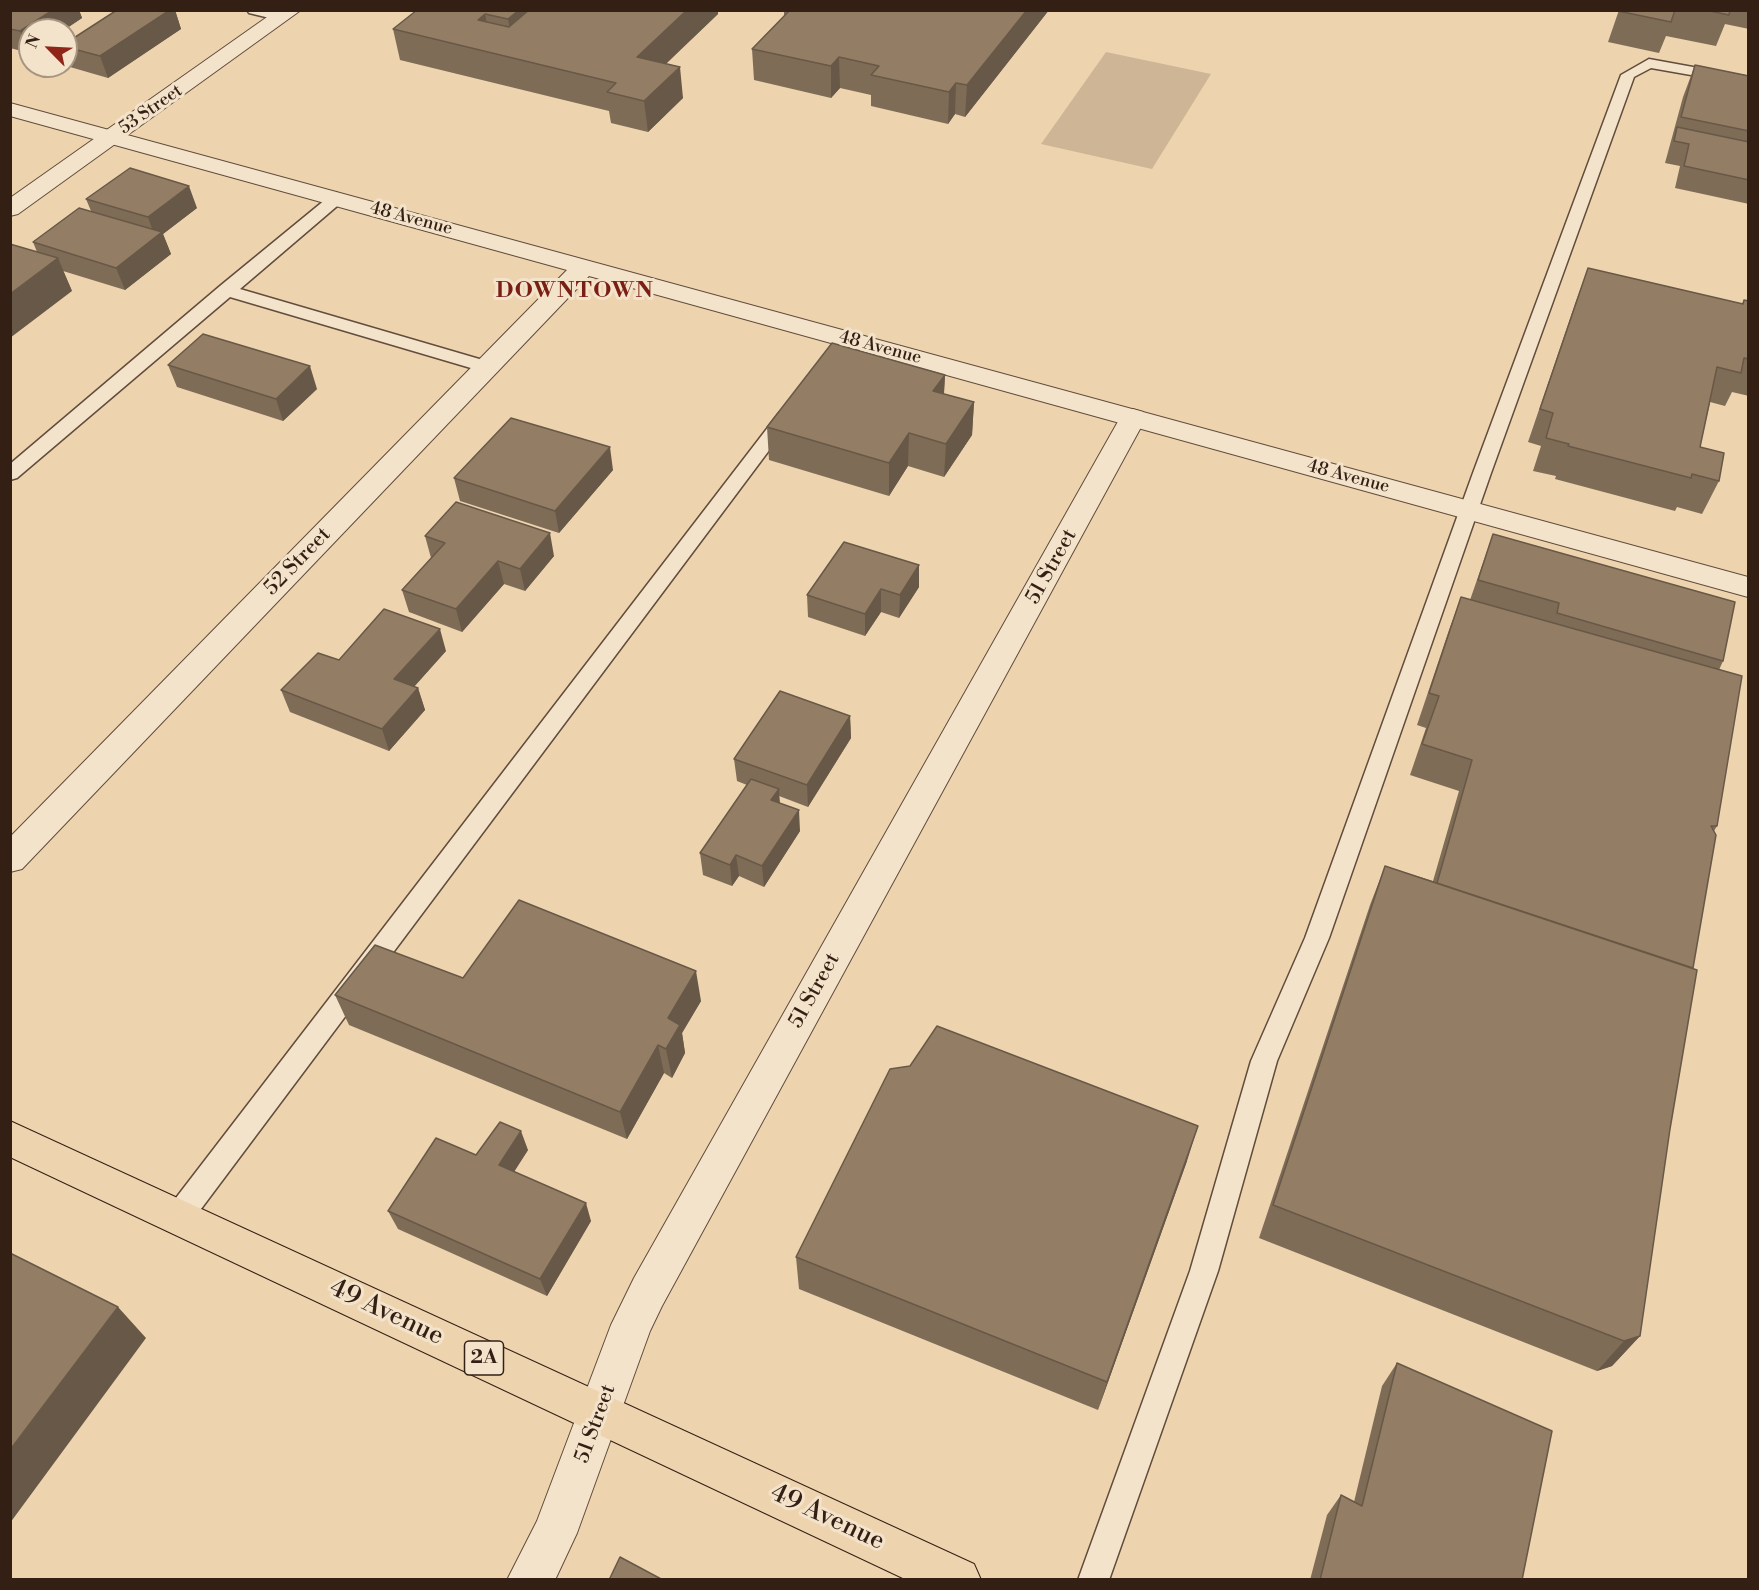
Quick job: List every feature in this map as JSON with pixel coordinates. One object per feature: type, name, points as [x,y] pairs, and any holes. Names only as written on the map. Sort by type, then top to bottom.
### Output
[{"type":"main road","name":"49 Avenue","points":[[10,1138],[958,1580]]},
{"type":"street","name":"53 Street","points":[[10,209],[287,14]]},
{"type":"street","name":"48 Avenue","points":[[10,110],[585,266],[839,347],[1133,418],[1749,587]]},
{"type":"street","name":"52 Street","points":[[10,859],[585,266]]},
{"type":"street","name":"51 Street","points":[[530,1580],[555,1533],[632,1325],[648,1292],[1133,418]]},
{"type":"lane","points":[[254,10],[287,14]]},
{"type":"lane","points":[[1093,1580],[1204,1271],[1264,1061],[1317,938],[1469,510],[1628,75],[1649,63],[1749,81]]},
{"type":"lane","points":[[10,474],[337,198]]},
{"type":"lane","points":[[226,290],[488,367]]},
{"type":"lane","points":[[179,1216],[796,403]]},
{"type":"shaded area","points":[[1106,52],[1211,74],[1152,169],[1041,144]]},
{"type":"building","points":[[10,10],[53,10],[40,18],[18,18],[18,31],[10,29]]},
{"type":"building","points":[[117,10],[170,10],[100,56],[78,50],[78,35]]},
{"type":"building","points":[[417,10],[519,10],[508,19],[485,14],[478,20],[509,27],[529,10],[687,10],[637,57],[680,67],[644,101],[607,92],[616,83],[393,29]]},
{"type":"building","points":[[790,10],[1027,10],[967,85],[956,83],[949,92],[871,75],[879,66],[839,57],[831,66],[752,49]]},
{"type":"building","points":[[1619,10],[1675,10],[1671,22]]},
{"type":"building","points":[[1705,10],[1730,10],[1729,15]]},
{"type":"building","points":[[1695,65],[1749,76],[1749,131],[1681,117]]},
{"type":"building","points":[[1677,127],[1749,142],[1749,180],[1684,166],[1689,144],[1674,141]]},
{"type":"building","points":[[130,168],[189,186],[148,217],[86,199]]},
{"type":"building","points":[[79,208],[162,232],[116,268],[33,242]]},
{"type":"building","points":[[10,244],[58,258],[10,294]]},
{"type":"building","points":[[1588,268],[1743,304],[1744,300],[1749,301],[1749,359],[1744,358],[1741,373],[1717,367],[1700,447],[1724,453],[1719,481],[1692,474],[1691,478],[1568,446],[1569,444],[1546,438],[1553,413],[1540,409]]},
{"type":"building","points":[[203,334],[310,366],[276,399],[168,365]]},
{"type":"building","points":[[832,343],[945,375],[933,391],[974,402],[946,444],[909,433],[889,463],[767,427]]},
{"type":"building","points":[[511,418],[610,447],[555,511],[454,478]]},
{"type":"building","points":[[456,502],[550,533],[520,569],[498,561],[456,609],[402,590],[445,543],[425,536]]},
{"type":"building","points":[[1493,534],[1735,602],[1723,661],[1557,613],[1559,603],[1478,580]]},
{"type":"building","points":[[844,542],[919,565],[900,595],[881,589],[865,614],[807,595]]},
{"type":"building","points":[[1461,597],[1742,676],[1717,826],[1711,826],[1716,835],[1693,968],[1437,883],[1472,760],[1422,744],[1439,696],[1429,693]]},
{"type":"building","points":[[384,609],[440,629],[394,679],[418,688],[382,729],[281,690],[318,653],[339,660]]},
{"type":"building","points":[[780,691],[850,716],[807,785],[734,759]]},
{"type":"building","points":[[751,779],[779,789],[771,800],[799,810],[762,866],[736,855],[730,865],[700,853]]},
{"type":"building","points":[[1385,866],[1697,970],[1670,1129],[1640,1336],[1624,1341],[1273,1205]]},
{"type":"building","points":[[519,900],[696,971],[668,1018],[680,1025],[666,1049],[658,1045],[620,1112],[335,995],[375,945],[463,978]]},
{"type":"building","points":[[937,1026],[1198,1126],[1107,1382],[796,1257],[890,1069],[910,1066]]},
{"type":"building","points":[[500,1122],[521,1131],[499,1165],[586,1203],[540,1279],[388,1211],[436,1138],[476,1155]]},
{"type":"building","points":[[10,1253],[118,1307],[10,1450]]},
{"type":"building","points":[[1397,1363],[1552,1431],[1522,1580],[1320,1580],[1341,1495],[1362,1506]]},
{"type":"building","points":[[620,1557],[663,1580],[609,1580]]},
{"type":"district","name":"DOWNTOWN","points":[[575,292]]}]
